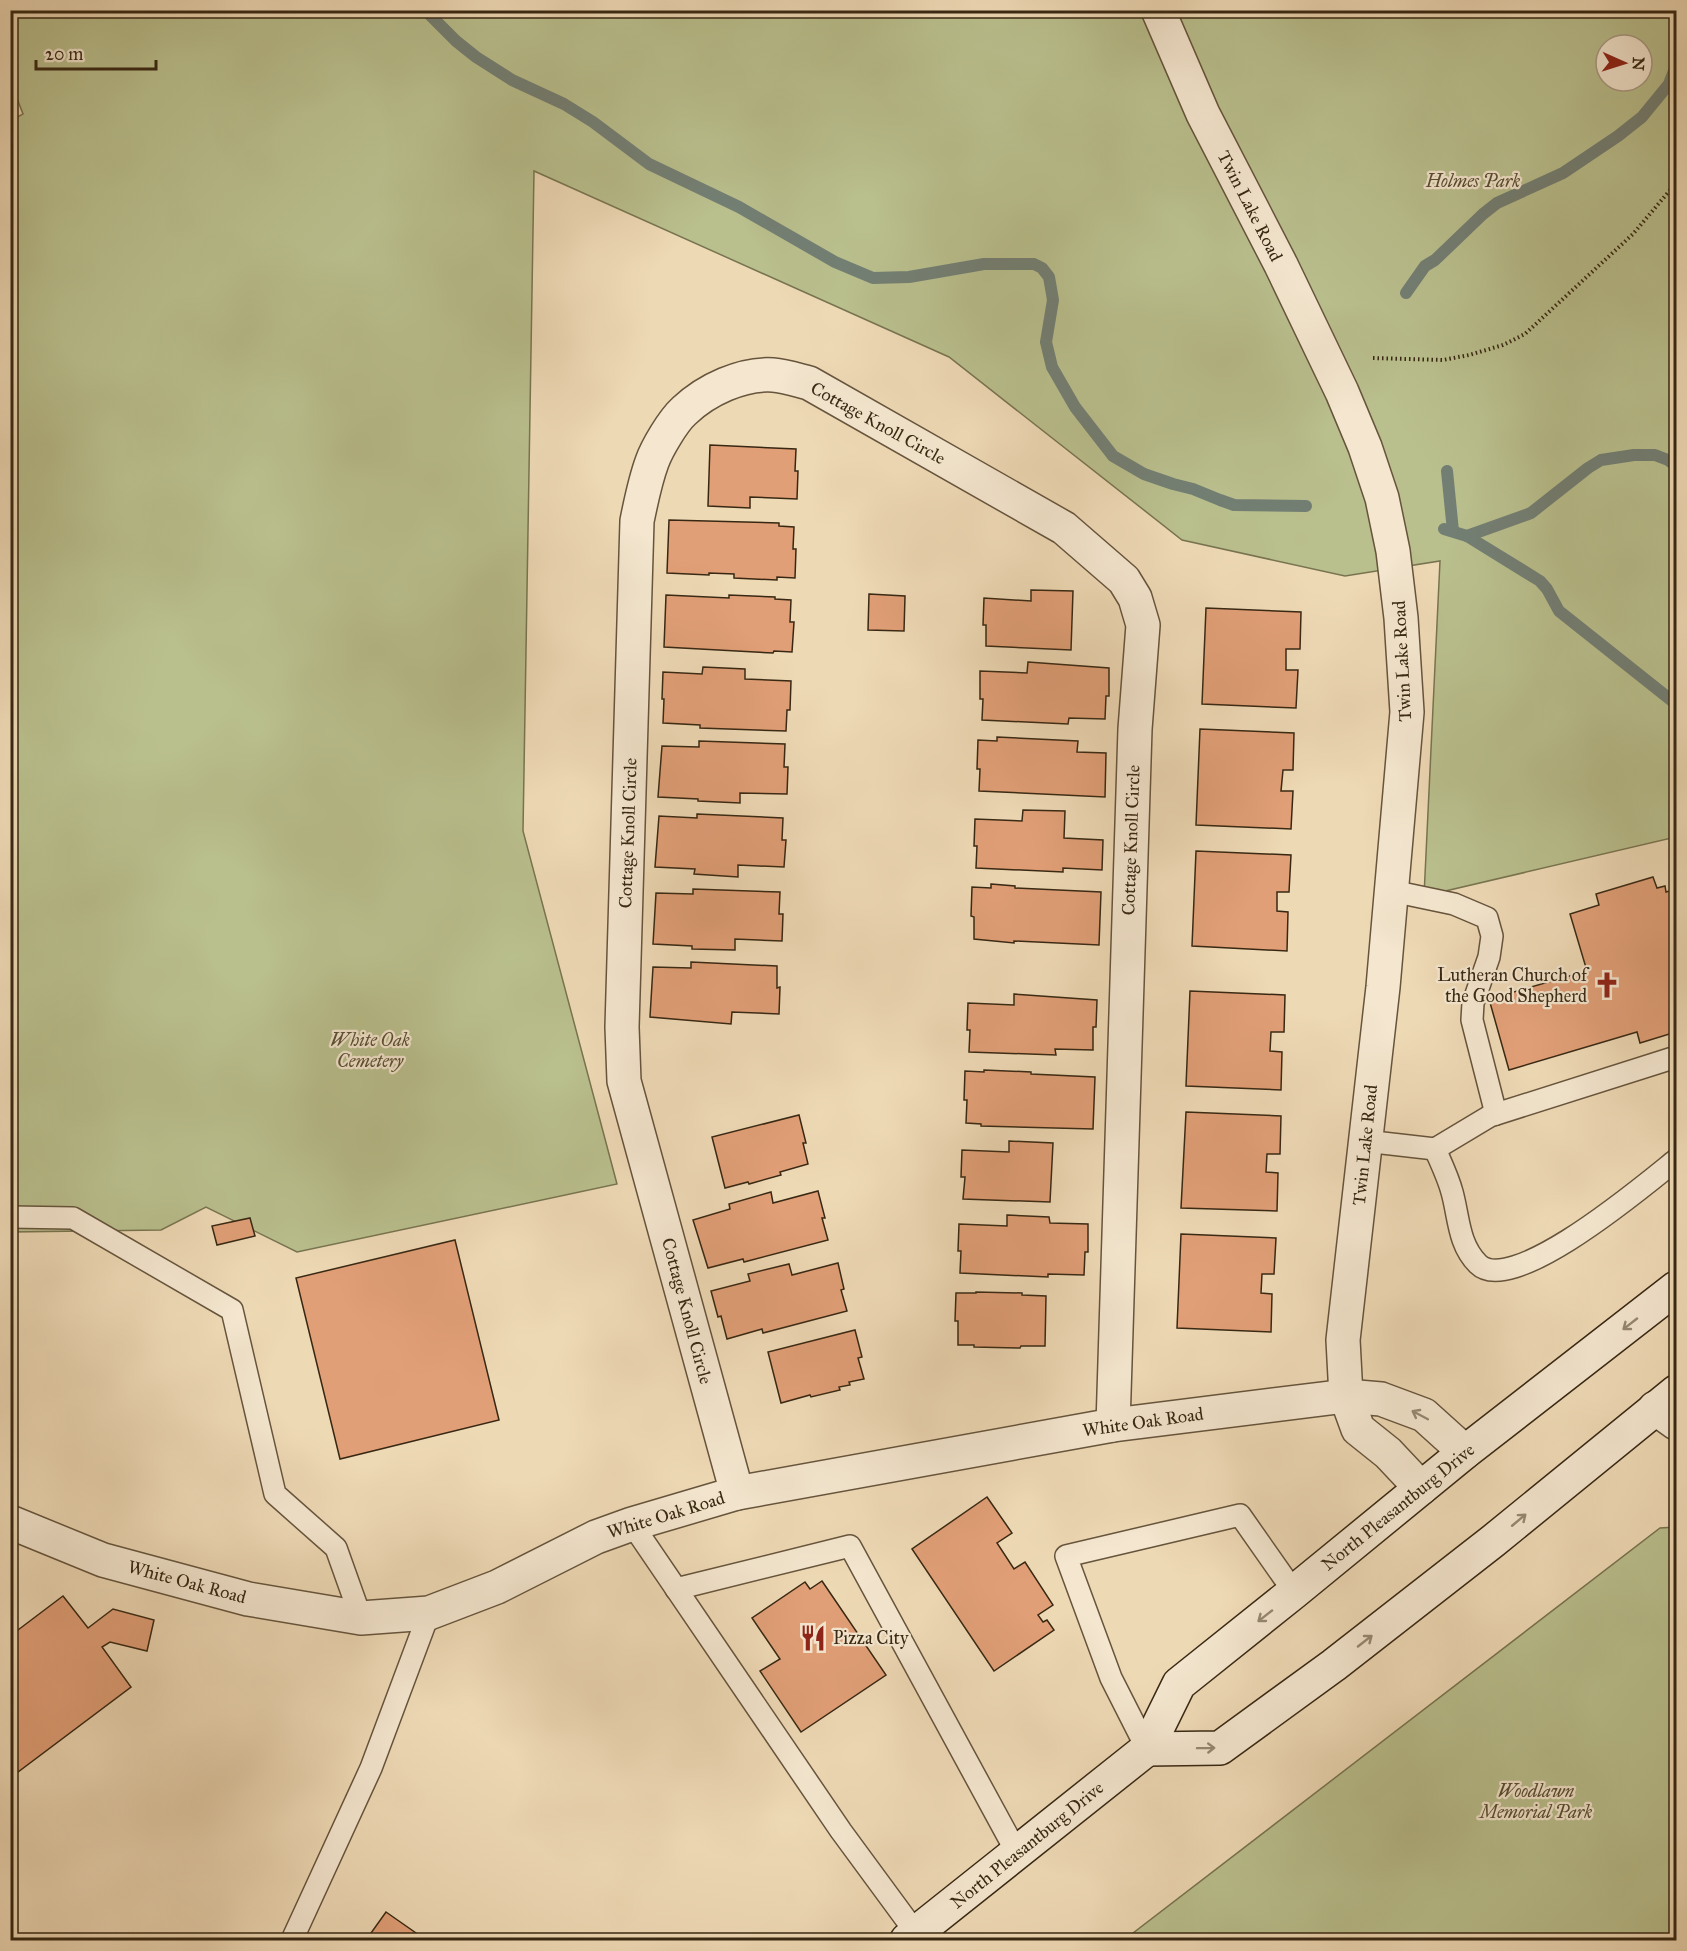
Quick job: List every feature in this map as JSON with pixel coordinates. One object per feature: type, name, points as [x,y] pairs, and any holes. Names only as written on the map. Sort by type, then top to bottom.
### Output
[{"type":"street","name":"Twin Lake Road","points":[[1158,10],[1203,114],[1336,378],[1365,447],[1382,498],[1393,551],[1401,618],[1407,712],[1392,891],[1343,1340],[1346,1396]]},
{"type":"street","name":"Cottage Knoll Circle","points":[[737,1493],[624,1081],[622,1027],[636,554],[643,491],[653,460],[683,412],[725,384],[752,376],[772,375],[809,383],[1064,528],[1124,580],[1135,598],[1143,625],[1135,729],[1113,1425]]},
{"type":"street","name":"North Pleasantburg Drive","points":[[912,1937],[1147,1749],[1179,1684],[1465,1452],[1677,1288]]},
{"type":"street","name":"White Oak Road","points":[[15,1530],[103,1560],[248,1599],[361,1618],[429,1613],[497,1587],[596,1537],[737,1493],[1113,1425],[1346,1396],[1381,1399],[1424,1415],[1465,1452]]},
{"type":"street","points":[[1346,1396],[1358,1430],[1388,1452],[1421,1488]]},
{"type":"street","points":[[1147,1749],[1220,1748],[1334,1665],[1669,1408]]},
{"type":"lane","points":[[1392,891],[1454,904],[1487,918],[1492,936],[1489,957],[1473,1003],[1472,1020],[1496,1114]]},
{"type":"lane","points":[[1365,1141],[1435,1149],[1490,1116],[1677,1057]]},
{"type":"lane","points":[[1435,1149],[1452,1190],[1462,1242],[1479,1266],[1499,1271],[1546,1254],[1584,1230],[1677,1160]]},
{"type":"lane","points":[[10,1218],[73,1218],[232,1310],[275,1494],[336,1548],[361,1618]]},
{"type":"lane","points":[[1147,1749],[1111,1678],[1066,1556],[1240,1515],[1294,1592]]},
{"type":"lane","points":[[632,1524],[912,1937]]},
{"type":"lane","points":[[676,1589],[850,1546],[1017,1853]]},
{"type":"lane","points":[[292,1941],[371,1768],[429,1613]]},
{"type":"path","points":[[1373,358],[1443,360],[1503,345],[1525,334],[1633,234],[1677,183]]},
{"type":"green space","points":[[11,10],[1676,11],[1676,837],[1424,896],[1440,561],[1345,576],[1182,540],[949,357],[534,171],[523,831],[617,1184],[297,1252],[206,1207],[161,1230],[11,1232],[10,121],[23,114],[11,83]]},
{"type":"green space","name":"Woodlawn Memorial Park","points":[[1676,1527],[1676,1940],[1124,1940],[1660,1528]]},
{"type":"building","points":[[710,445],[796,449],[797,499],[750,497],[750,508],[708,506]]},
{"type":"building","points":[[669,520],[779,523],[779,526],[794,527],[795,578],[777,577],[777,580],[734,578],[734,574],[667,573]]},
{"type":"building","points":[[1031,590],[1073,591],[1071,650],[986,646],[986,625],[983,625],[984,598],[1031,601]]},
{"type":"building","points":[[869,594],[905,596],[904,631],[868,630]]},
{"type":"building","points":[[666,595],[729,598],[729,595],[791,600],[790,622],[794,622],[792,652],[664,647]]},
{"type":"building","points":[[1206,608],[1301,612],[1300,649],[1286,649],[1286,670],[1298,670],[1296,708],[1202,704]]},
{"type":"building","points":[[1028,662],[1109,668],[1109,696],[1106,696],[1105,719],[1069,718],[1068,724],[982,720],[983,699],[980,699],[980,671],[1027,673]]},
{"type":"building","points":[[703,667],[745,669],[745,679],[791,681],[790,710],[787,710],[786,731],[700,728],[700,725],[663,723],[663,672],[702,674]]},
{"type":"building","points":[[1200,729],[1294,733],[1293,770],[1283,770],[1281,791],[1293,791],[1291,829],[1196,825]]},
{"type":"building","points":[[997,737],[1078,741],[1077,752],[1106,753],[1105,797],[979,791],[978,740],[997,741]]},
{"type":"building","points":[[699,741],[785,744],[784,767],[788,767],[787,794],[740,793],[740,803],[658,797],[662,746],[699,747]]},
{"type":"building","points":[[1023,810],[1065,811],[1064,838],[1103,840],[1102,870],[1063,868],[1063,872],[976,868],[975,819],[1022,821]]},
{"type":"building","points":[[697,814],[783,818],[782,840],[786,840],[784,867],[738,865],[738,877],[694,874],[695,869],[655,867],[659,816],[697,818]]},
{"type":"building","points":[[1196,851],[1291,855],[1289,892],[1277,892],[1277,911],[1288,912],[1287,951],[1192,946]]},
{"type":"building","name":"Lutheran Church of the Good Shepherd","points":[[1653,877],[1657,888],[1665,886],[1666,892],[1676,889],[1676,913],[1673,915],[1676,928],[1676,1032],[1640,1043],[1637,1032],[1509,1070],[1489,999],[1587,971],[1570,914],[1599,905],[1596,894]]},
{"type":"building","points":[[991,884],[1015,886],[1015,888],[1101,892],[1099,945],[1014,941],[1014,943],[974,939],[974,917],[971,916],[972,887],[991,888]]},
{"type":"building","points":[[693,889],[780,892],[779,914],[783,914],[782,941],[735,939],[735,950],[692,949],[692,946],[653,944],[656,893],[693,894]]},
{"type":"building","points":[[691,962],[777,966],[777,988],[780,987],[779,1014],[732,1012],[731,1024],[650,1017],[653,967],[691,968]]},
{"type":"building","points":[[1190,991],[1285,995],[1284,1032],[1271,1032],[1270,1051],[1282,1052],[1281,1090],[1186,1086]]},
{"type":"building","points":[[1014,994],[1097,1000],[1096,1027],[1093,1027],[1093,1050],[1055,1049],[1056,1055],[969,1052],[968,1003],[1014,1005]]},
{"type":"building","points":[[984,1070],[1095,1077],[1093,1129],[981,1126],[981,1124],[966,1123],[965,1071],[984,1072]]},
{"type":"building","points":[[1186,1112],[1281,1116],[1280,1154],[1267,1154],[1266,1172],[1278,1173],[1277,1211],[1181,1208]]},
{"type":"building","points":[[799,1115],[806,1143],[803,1143],[808,1164],[780,1172],[781,1175],[725,1188],[712,1137]]},
{"type":"building","points":[[1009,1141],[1053,1143],[1050,1202],[963,1199],[965,1177],[961,1177],[962,1150],[1009,1152]]},
{"type":"building","points":[[818,1191],[828,1240],[744,1262],[743,1259],[708,1268],[693,1220],[730,1209],[729,1204],[771,1192],[773,1203]]},
{"type":"building","points":[[1007,1215],[1049,1217],[1050,1223],[1088,1224],[1088,1252],[1085,1252],[1084,1275],[1048,1274],[1048,1277],[960,1273],[959,1224],[1007,1226]]},
{"type":"building","points":[[250,1218],[255,1236],[217,1245],[212,1226]]},
{"type":"building","points":[[1181,1234],[1276,1238],[1274,1274],[1262,1274],[1261,1293],[1272,1294],[1271,1332],[1177,1328]]},
{"type":"building","points":[[455,1240],[499,1420],[340,1459],[296,1278]]},
{"type":"building","points":[[838,1263],[844,1289],[841,1290],[847,1311],[763,1333],[762,1329],[727,1339],[711,1291],[750,1281],[748,1274],[789,1264],[792,1275]]},
{"type":"building","points":[[956,1293],[1046,1296],[1045,1346],[1021,1346],[1020,1348],[958,1345],[958,1321],[955,1321]]},
{"type":"building","points":[[855,1330],[862,1357],[858,1358],[864,1379],[849,1382],[850,1385],[839,1387],[840,1390],[781,1403],[768,1352]]},
{"type":"building","points":[[987,1497],[1012,1533],[997,1543],[1014,1569],[1025,1562],[1053,1605],[1038,1615],[1043,1622],[1047,1620],[1054,1630],[994,1671],[912,1549]]},
{"type":"building","name":"Pizza City","points":[[822,1581],[886,1675],[801,1732],[760,1671],[780,1659],[752,1618],[805,1582],[810,1589]]},
{"type":"building","points":[[63,1596],[88,1628],[113,1609],[154,1620],[147,1651],[110,1642],[102,1647],[131,1687],[10,1778],[10,1636]]},
{"type":"building","points":[[386,1912],[426,1940],[366,1940]]},
{"type":"waterway","points":[[425,10],[476,57],[512,80],[564,104],[593,122],[649,164],[739,207],[835,262],[873,278],[909,277],[984,264],[1034,264],[1042,268],[1049,277],[1053,300],[1046,342],[1052,367],[1075,407],[1113,456],[1144,474],[1234,505],[1306,506]]},
{"type":"waterway","points":[[1406,293],[1425,266],[1435,260],[1497,203],[1563,173],[1642,117],[1669,84],[1676,66]]},
{"type":"waterway","points":[[1467,536],[1531,513],[1601,460],[1634,455],[1655,455],[1676,466]]},
{"type":"waterway","points":[[1447,471],[1453,531]]},
{"type":"waterway","points":[[1444,529],[1467,536],[1540,581],[1559,611],[1676,704]]},
{"type":"place","name":"Lutheran Church of the Good Shepherd","points":[[1607,985]]},
{"type":"place","name":"Pizza City","points":[[813,1638]]},
{"type":"park label","name":"Holmes Park","points":[[1473,181]]},
{"type":"park label","name":"White Oak Cemetery","points":[[370,1050]]}]
